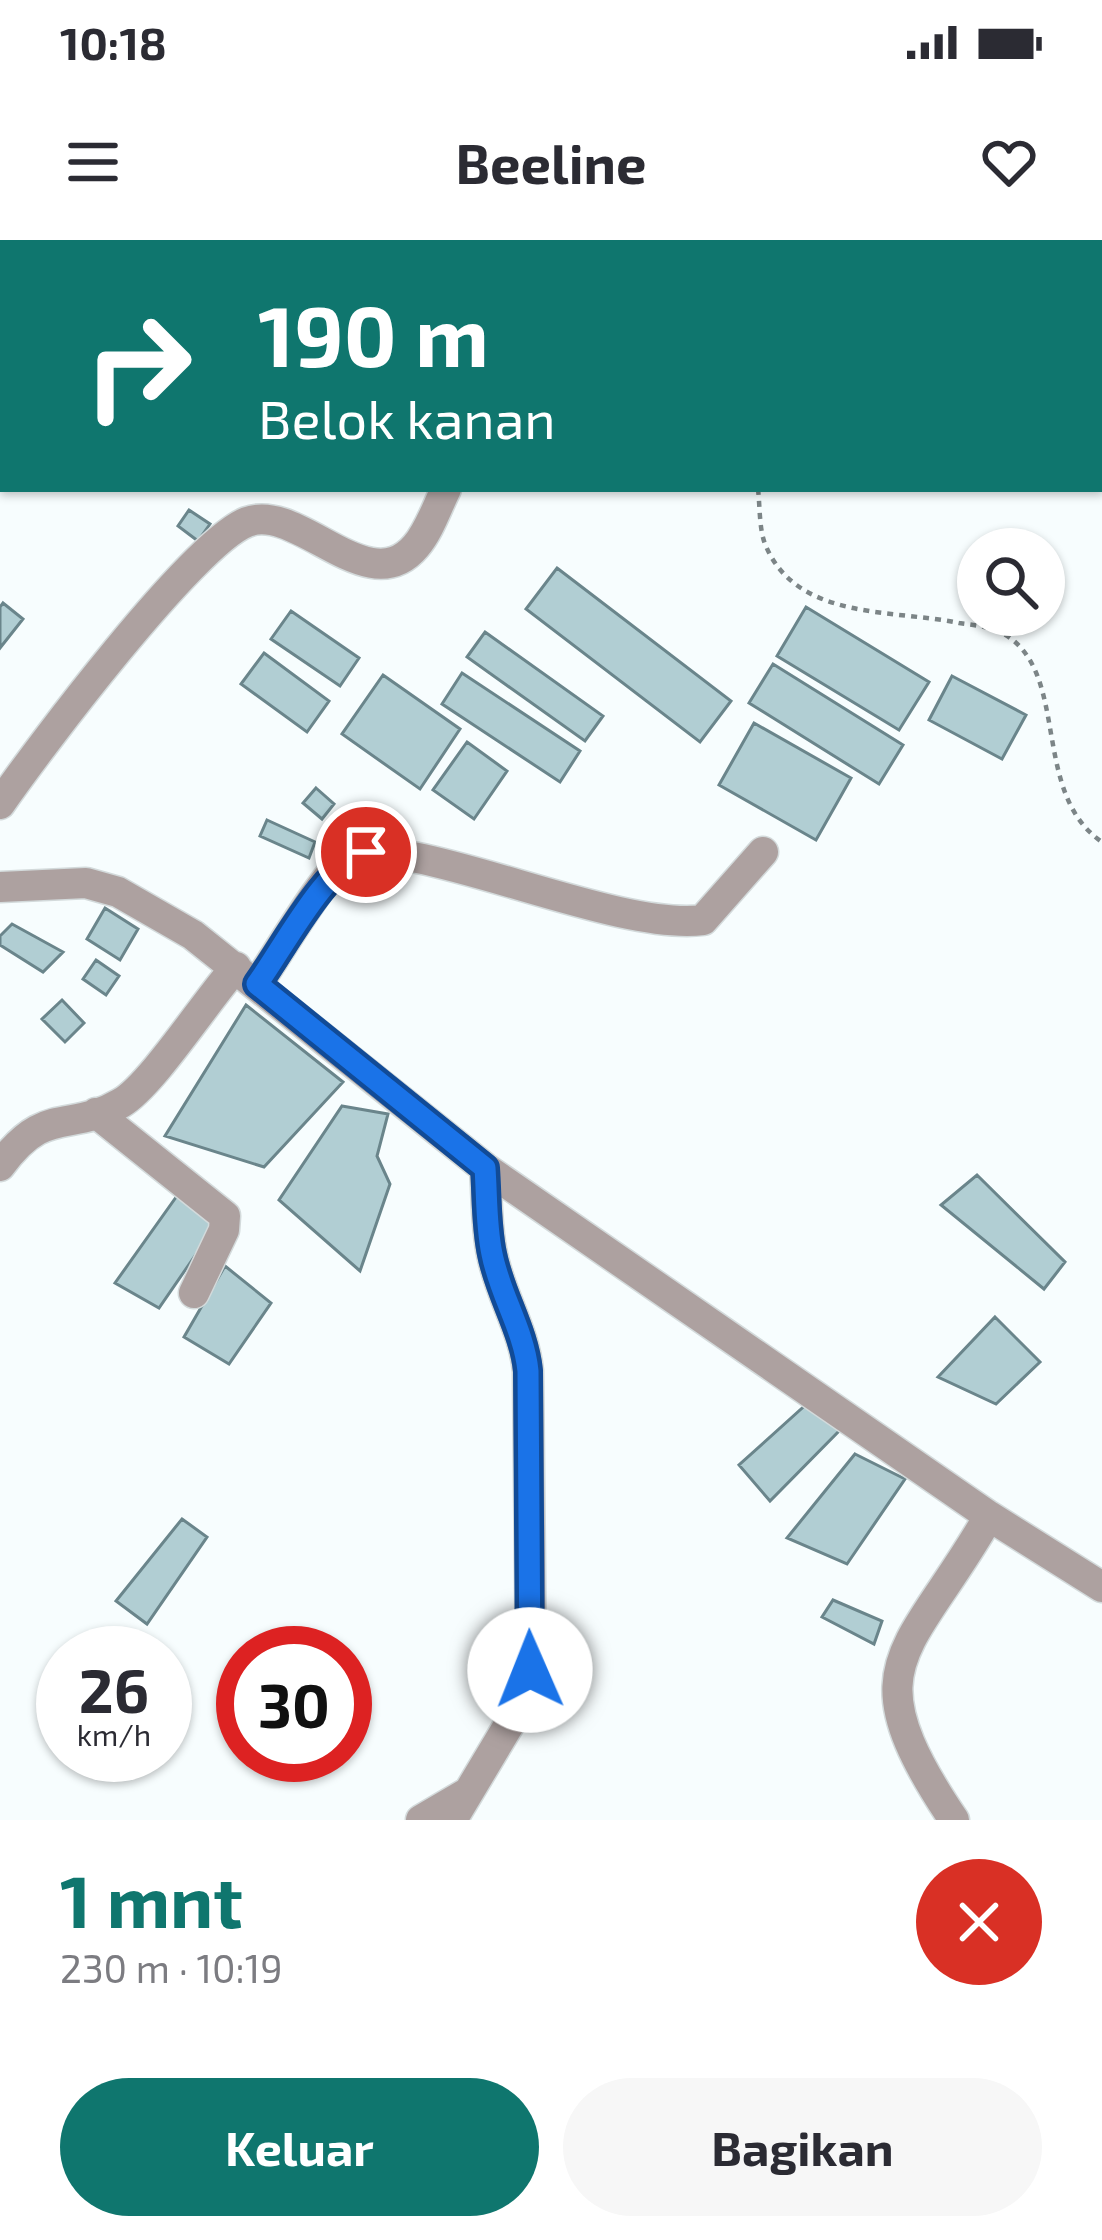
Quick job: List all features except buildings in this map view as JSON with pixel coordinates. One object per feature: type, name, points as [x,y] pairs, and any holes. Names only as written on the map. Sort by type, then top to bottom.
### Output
[{"type":"street","points":[[0,804],[154,609],[209,549],[245,522],[269,518],[361,561],[390,561],[415,548],[444,492]]},
{"type":"street","points":[[0,1166],[19,1140],[40,1125],[96,1113],[130,1096],[246,976],[344,860],[366,852],[401,852],[512,886],[671,924],[703,920],[763,852]]},
{"type":"street","points":[[0,887],[59,880],[118,892],[246,976],[485,1168],[989,1516],[1102,1587]]},
{"type":"street","points":[[96,1113],[225,1216],[224,1230],[194,1292]]},
{"type":"street","points":[[421,1820],[459,1807],[522,1703],[530,1670],[528,1371],[525,1342],[510,1315],[491,1252],[485,1168]]},
{"type":"street","points":[[954,1820],[917,1765],[900,1726],[895,1690],[911,1636],[989,1516]]},
{"type":"path","points":[[758,492],[765,544],[800,589],[842,607],[999,631],[1022,646],[1037,678],[1064,802],[1102,842]]},
{"type":"route","points":[[366,852],[344,860],[328,877],[257,984],[485,1168],[491,1252],[510,1315],[525,1342],[528,1371],[530,1670]]}]
